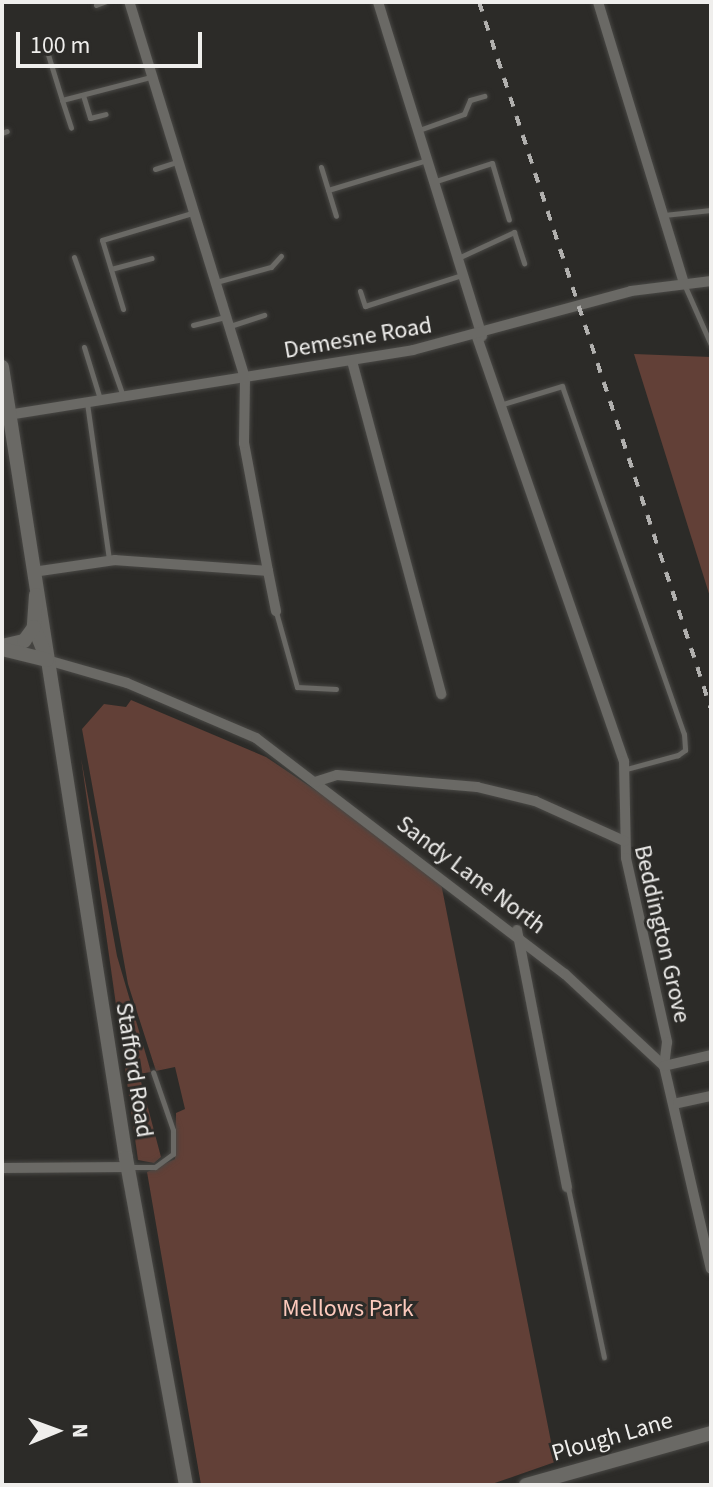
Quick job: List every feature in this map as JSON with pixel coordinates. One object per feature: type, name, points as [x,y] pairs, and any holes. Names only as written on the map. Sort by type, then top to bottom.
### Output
[{"type":"main road","name":"Stafford Road","points":[[2,367],[36,595],[50,642],[47,660]]},
{"type":"main road","name":"Stafford Road","points":[[36,595],[34,627],[47,660],[128,1167],[186,1485]]},
{"type":"main road","points":[[2,648],[24,641],[34,627]]},
{"type":"main road","points":[[2,648],[47,660]]},
{"type":"main road","name":"Plough Lane","points":[[526,1485],[711,1433]]},
{"type":"street","points":[[129,2],[245,378],[244,443],[276,611]]},
{"type":"street","points":[[378,2],[500,405],[626,769],[624,841]]},
{"type":"street","points":[[598,2],[684,284]]},
{"type":"street","name":"Demesne Road","points":[[6,410],[123,397],[352,361],[479,336],[631,291],[711,281]]},
{"type":"street","points":[[352,361],[441,694]]},
{"type":"street","points":[[33,572],[110,560],[268,571]]},
{"type":"street","name":"Sandy Lane North","points":[[47,660],[237,727],[304,770],[315,782],[517,930],[664,1066],[678,1103],[711,1266]]},
{"type":"street","name":"Beddington Grove","points":[[315,782],[337,775],[477,787],[535,801],[624,841],[653,989],[667,1042],[664,1066]]},
{"type":"street","points":[[517,930],[567,1187]]},
{"type":"street","points":[[664,1066],[711,1055]]},
{"type":"street","points":[[678,1103],[711,1096]]},
{"type":"street","points":[[2,1168],[128,1167]]},
{"type":"lane","points":[[96,5],[104,2]]},
{"type":"lane","points":[[46,48],[71,128]]},
{"type":"lane","points":[[62,100],[151,76]]},
{"type":"lane","points":[[83,95],[90,118],[106,114]]},
{"type":"lane","points":[[418,130],[464,114],[470,100],[484,96]]},
{"type":"lane","points":[[328,190],[427,160]]},
{"type":"lane","points":[[155,169],[178,161]]},
{"type":"lane","points":[[434,182],[492,163],[509,220]]},
{"type":"lane","points":[[321,167],[336,216]]},
{"type":"lane","points":[[663,215],[711,210]]},
{"type":"lane","points":[[123,309],[102,240],[193,213]]},
{"type":"lane","points":[[458,259],[514,232],[524,263]]},
{"type":"lane","points":[[215,283],[271,267],[281,256]]},
{"type":"lane","points":[[74,257],[123,397]]},
{"type":"lane","points":[[111,269],[152,258]]},
{"type":"lane","points":[[360,291],[365,306],[463,275]]},
{"type":"lane","points":[[684,284],[711,345]]},
{"type":"lane","points":[[193,325],[264,315]]},
{"type":"lane","points":[[84,347],[100,400]]},
{"type":"lane","points":[[500,405],[562,386],[684,734],[685,750],[678,755],[626,769]]},
{"type":"lane","points":[[87,402],[110,560]]},
{"type":"lane","points":[[276,611],[297,687],[336,689]]},
{"type":"lane","points":[[128,1167],[155,1167],[173,1154],[173,1130],[153,1072]]},
{"type":"lane","points":[[567,1187],[604,1357]]},
{"type":"green space","points":[[634,354],[711,357],[711,600]]},
{"type":"green space","name":"Mellows Park","points":[[131,700],[266,757],[439,873],[555,1462],[489,1485],[201,1485],[147,1172],[175,1159],[176,1113],[185,1109],[175,1067],[156,1071],[128,984],[82,729],[104,704],[126,707]]},
{"type":"green space","points":[[81,758],[117,956],[151,1072],[139,1074],[161,1157],[154,1163],[138,1160]]},
{"type":"railway","points":[[479,2],[711,709]]}]
